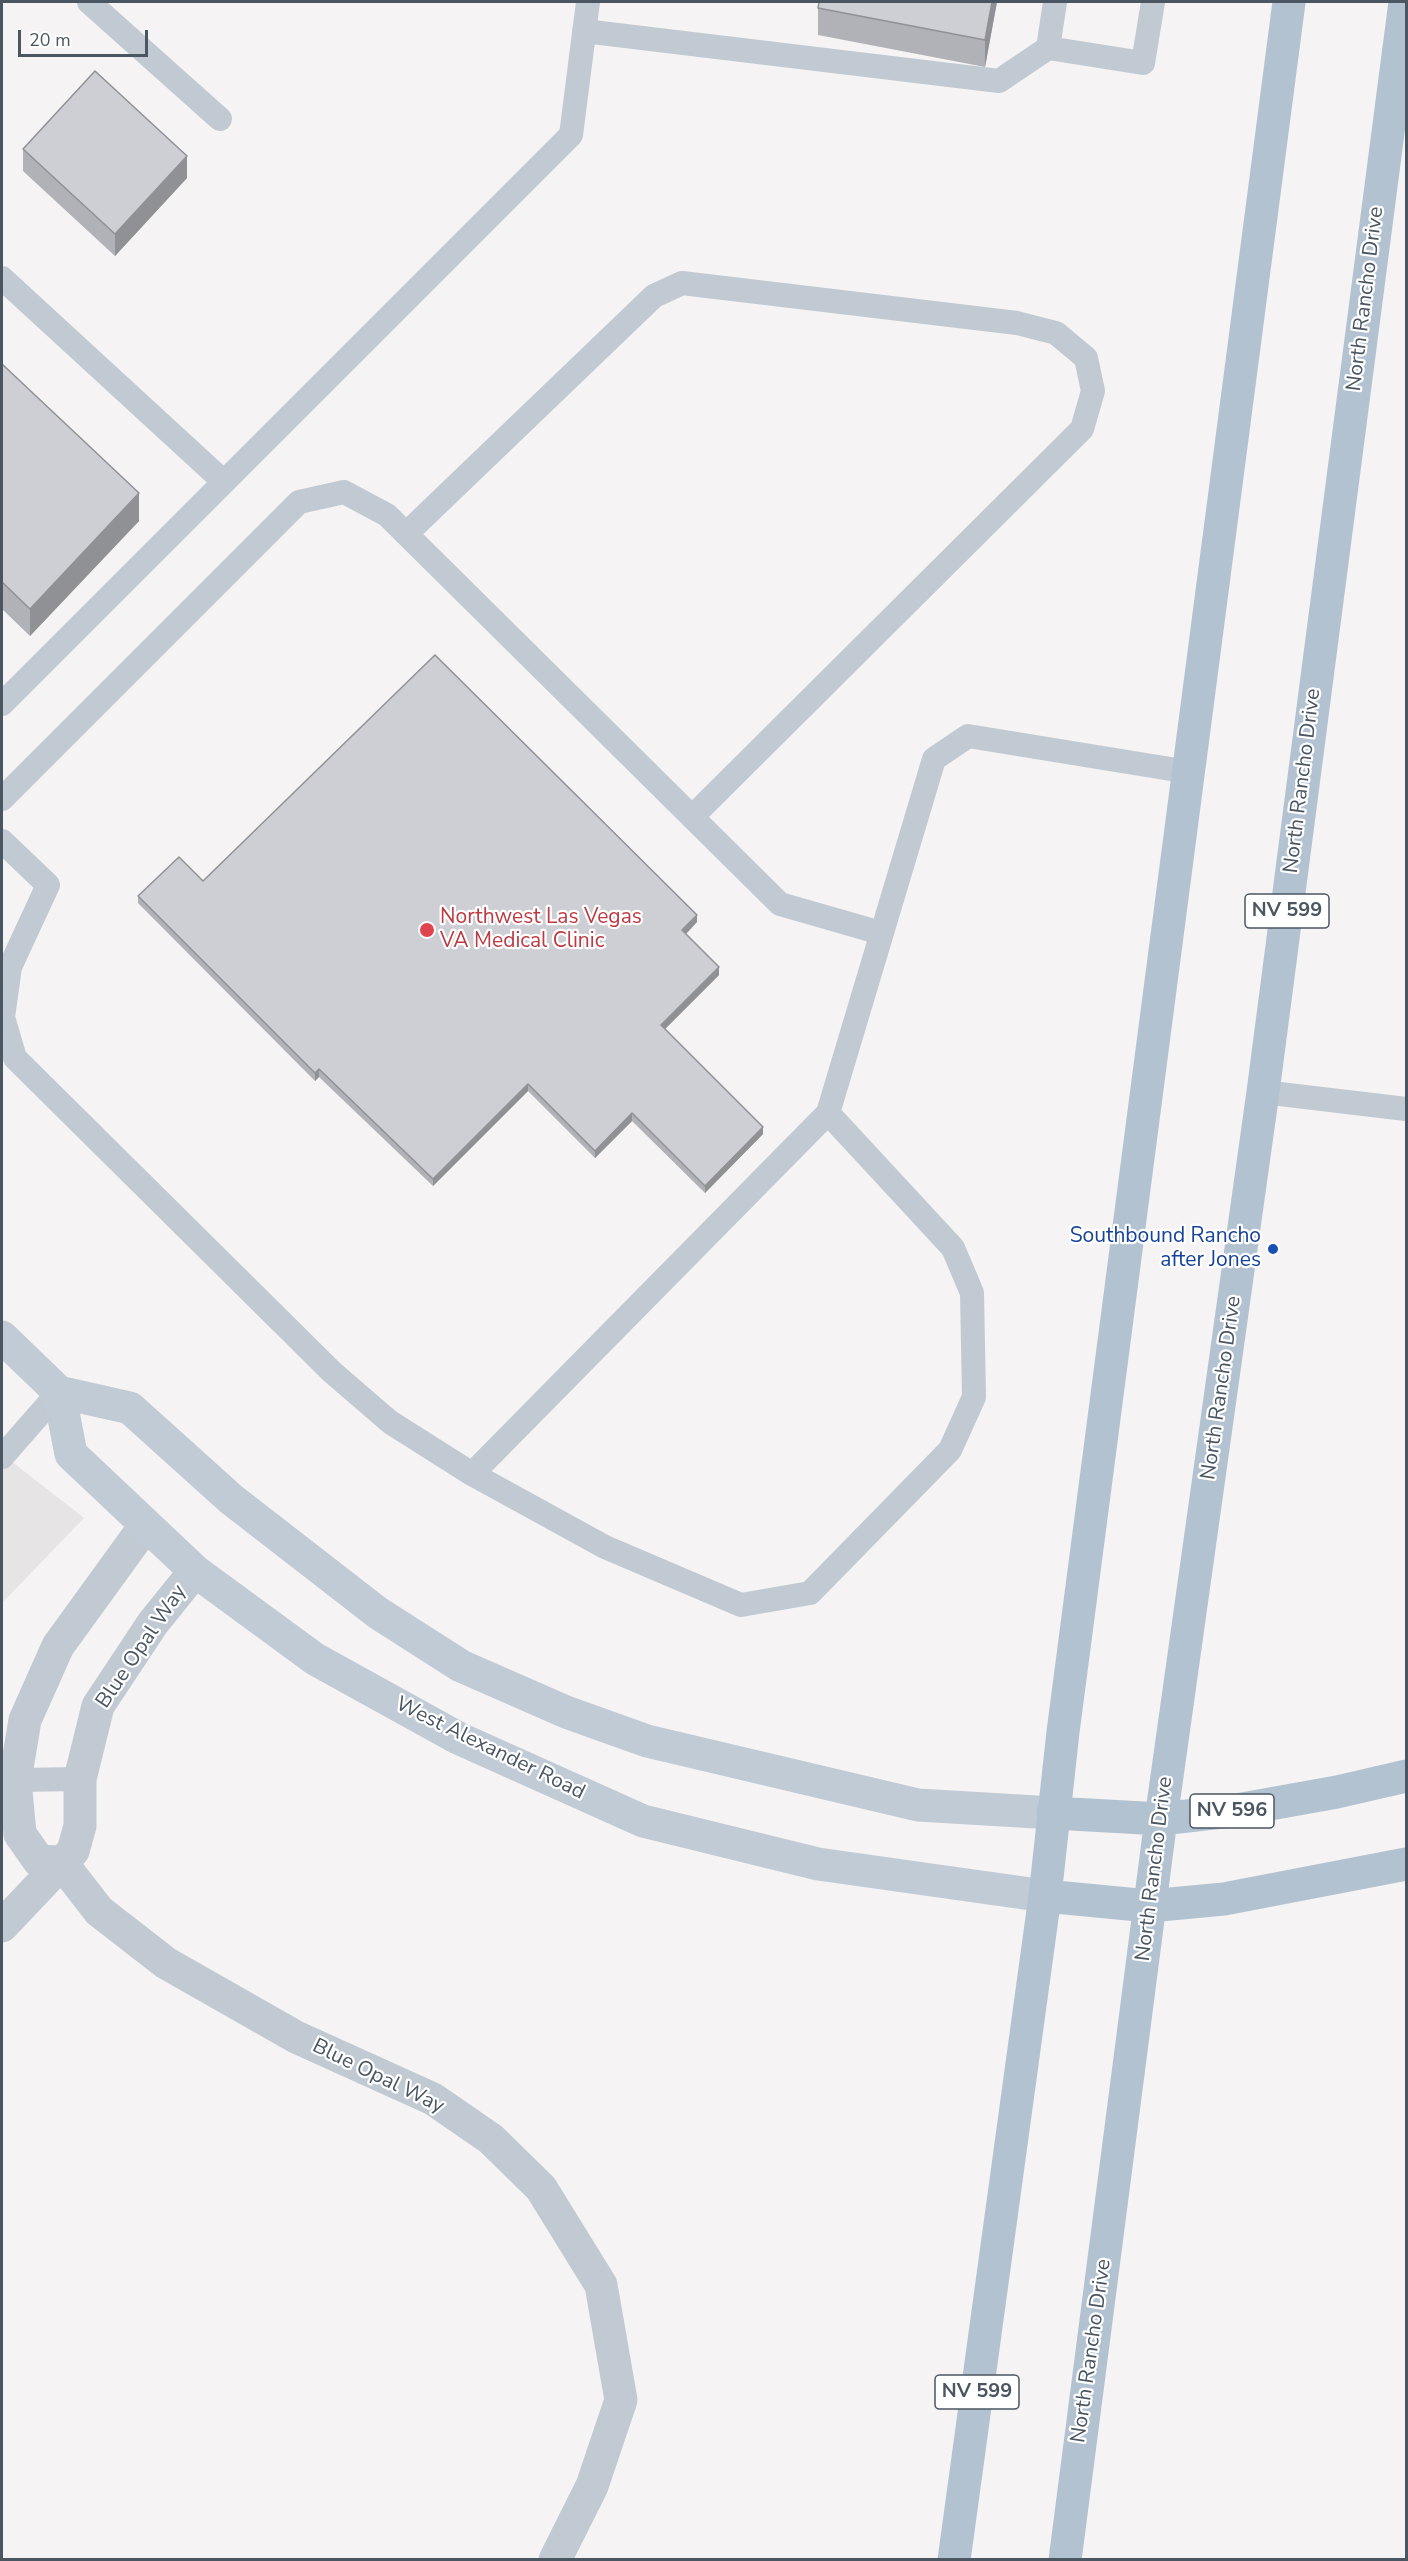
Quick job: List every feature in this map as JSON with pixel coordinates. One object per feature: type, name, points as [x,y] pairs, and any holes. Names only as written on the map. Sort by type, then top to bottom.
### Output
[{"type":"main road","name":"NV 599","points":[[954,2559],[1045,1896],[1053,1813],[1289,2]]},
{"type":"main road","name":"North Rancho Drive","points":[[1065,2559],[1149,1906],[1263,1092],[1405,2]]},
{"type":"main road","points":[[2,1337],[58,1392],[130,1408],[231,1499],[378,1613],[461,1666],[566,1712],[647,1741],[918,1805],[1053,1813]]},
{"type":"main road","name":"West Alexander Road","points":[[58,1392],[71,1454],[195,1571],[325,1664],[458,1738],[643,1821],[818,1864],[1045,1896]]},
{"type":"main road","name":"NV 596","points":[[1053,1813],[1161,1819],[1231,1811],[1337,1792],[1407,1776]]},
{"type":"main road","points":[[1045,1896],[1149,1906],[1224,1899],[1407,1864]]},
{"type":"street","points":[[61,1862],[39,1861],[20,1834],[15,1780],[25,1720],[57,1646],[145,1526]]},
{"type":"street","name":"Blue Opal Way","points":[[195,1571],[153,1623],[98,1706],[80,1779],[80,1827],[73,1851],[61,1862],[99,1911],[166,1963],[296,2037],[433,2100],[491,2139],[542,2188],[601,2285],[621,2400],[592,2486],[555,2559]]},
{"type":"street","points":[[2,1926],[61,1862]]},
{"type":"lane","points":[[89,2],[220,119]]},
{"type":"lane","points":[[2,704],[571,135],[588,2]]},
{"type":"lane","points":[[1048,48],[1055,2]]},
{"type":"lane","points":[[584,31],[999,81],[1048,48],[1143,63],[1153,2]]},
{"type":"lane","points":[[2,278],[224,482]]},
{"type":"lane","points":[[406,534],[654,296],[682,283],[1017,322],[1056,333],[1086,358],[1092,391],[1082,429],[692,817]]},
{"type":"lane","points":[[2,799],[298,502],[345,492],[387,515],[780,904],[881,933]]},
{"type":"lane","points":[[472,1474],[828,1113],[934,759],[968,736],[1188,772]]},
{"type":"lane","points":[[2,841],[48,885],[10,967],[3,1017],[15,1058],[332,1372],[390,1422],[472,1474],[605,1547],[741,1605],[810,1593],[950,1450],[974,1396],[972,1293],[953,1248],[828,1113]]},
{"type":"lane","points":[[1263,1092],[1407,1109]]},
{"type":"lane","points":[[2,1457],[58,1392]]},
{"type":"lane","points":[[15,1780],[80,1779]]},
{"type":"shaded area","points":[[2,1454],[84,1518],[2,1603]]},
{"type":"building","points":[[819,2],[992,2],[985,40],[818,8]]},
{"type":"building","points":[[95,71],[187,156],[115,234],[23,149]]},
{"type":"building","points":[[2,364],[139,493],[30,609],[2,582]]},
{"type":"building","name":"Northwest Las Vegas VA Medical Clinic","points":[[435,655],[697,915],[682,930],[719,967],[661,1025],[763,1127],[705,1186],[632,1113],[595,1151],[528,1084],[433,1179],[319,1069],[315,1073],[138,896],[179,857],[203,881]]},
{"type":"place","name":"Northwest Las Vegas VA Medical Clinic","points":[[427,930]]},
{"type":"place","name":"Southbound Rancho after Jones","points":[[1273,1249]]}]
